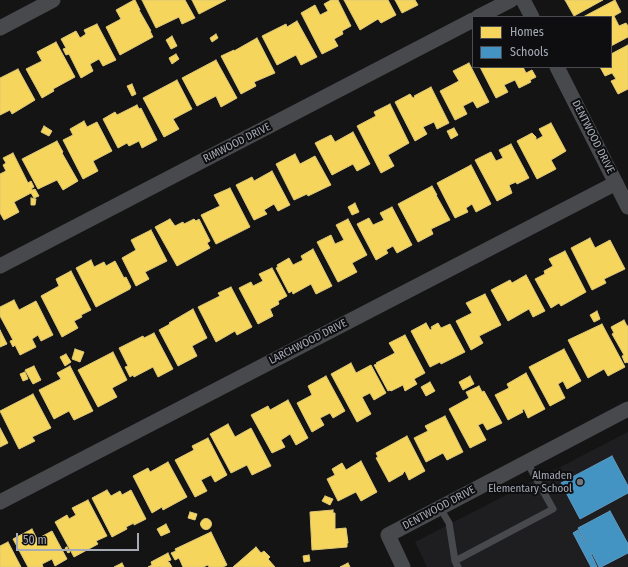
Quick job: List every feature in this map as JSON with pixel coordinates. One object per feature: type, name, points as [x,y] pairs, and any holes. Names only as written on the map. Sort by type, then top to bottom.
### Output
[{"type":"street","points":[[0,28],[53,0]]},
{"type":"street","points":[[480,16],[511,0]]},
{"type":"street","points":[[523,0],[531,16]]},
{"type":"street","name":"RIMWOOD DRIVE","points":[[0,266],[472,21]]},
{"type":"street","name":"DENTWOOD DRIVE","points":[[558,68],[628,207]]},
{"type":"street","name":"LARCHWOOD DRIVE","points":[[0,502],[616,183]]},
{"type":"street","name":"DENTWOOD DRIVE","points":[[403,567],[388,535],[628,409]]},
{"type":"lane","points":[[440,508],[449,523],[457,564],[553,509],[527,462]]},
{"type":"shaded area","name":"Almaden Elementary School","points":[[628,432],[628,567],[427,567],[415,542]]},
{"type":"building: Homes","points":[[134,0],[153,37],[120,55],[106,27],[121,19],[116,10]]},
{"type":"building: Homes","points":[[142,0],[185,0],[195,18],[182,24],[179,17],[156,28]]},
{"type":"building: Homes","points":[[192,0],[226,0],[199,14]]},
{"type":"building: Homes","points":[[331,0],[338,0],[351,26],[342,31],[343,34],[334,39],[338,46],[322,54],[301,13],[315,5],[320,15],[328,11],[324,4]]},
{"type":"building: Homes","points":[[344,0],[388,0],[396,15],[381,23],[378,19],[360,30]]},
{"type":"building: Homes","points":[[395,0],[415,0],[418,5],[402,13]]},
{"type":"building: Homes","points":[[565,0],[603,0],[574,16]]},
{"type":"building: Homes","points":[[615,0],[621,12],[614,16],[619,26],[626,23],[628,26],[628,37],[612,45],[612,16],[585,16]]},
{"type":"building: Homes","points":[[297,21],[317,57],[301,65],[296,55],[277,65],[262,36],[286,24],[287,27]]},
{"type":"building: Homes","points":[[97,24],[116,60],[103,66],[99,59],[90,64],[93,71],[81,78],[69,54],[66,55],[63,49],[66,48],[61,39],[76,31],[80,38],[86,34],[84,30]]},
{"type":"building: Homes","points":[[216,34],[218,38],[212,42],[210,38]]},
{"type":"building: Homes","points":[[172,36],[177,46],[171,49],[166,40]]},
{"type":"building: Homes","points":[[257,38],[275,73],[254,82],[256,86],[241,94],[221,56],[234,51]]},
{"type":"building: Homes","points":[[56,42],[75,77],[53,89],[54,91],[42,98],[26,69],[42,61],[37,52]]},
{"type":"building: Homes","points":[[628,45],[628,89],[618,94],[611,81],[616,79],[612,73],[605,76],[601,68],[612,68],[612,53]]},
{"type":"building: Homes","points":[[176,54],[179,59],[172,64],[169,58]]},
{"type":"building: Homes","points":[[216,60],[237,98],[221,107],[216,96],[197,106],[182,78]]},
{"type":"building: Homes","points":[[469,63],[489,102],[477,108],[473,101],[463,106],[467,114],[455,120],[440,91],[459,81],[453,71]]},
{"type":"building: Homes","points":[[481,68],[524,68],[526,73],[532,70],[536,77],[530,80],[531,82],[519,88],[515,80],[504,85],[508,92],[496,98]]},
{"type":"building: Homes","points":[[18,69],[35,100],[12,114],[10,110],[0,115],[0,78]]},
{"type":"building: Homes","points":[[177,80],[192,109],[173,119],[179,129],[164,137],[143,98]]},
{"type":"building: Homes","points":[[132,84],[136,94],[132,96],[127,86]]},
{"type":"building: Homes","points":[[431,87],[449,123],[437,129],[434,122],[423,127],[427,134],[415,141],[395,102],[410,94],[413,98]]},
{"type":"building: Homes","points":[[390,104],[409,143],[388,155],[394,166],[381,173],[357,126],[376,116],[374,112]]},
{"type":"building: Homes","points":[[137,105],[139,109],[141,108],[157,140],[142,148],[139,141],[129,146],[127,143],[118,148],[103,119],[115,112],[117,115]]},
{"type":"building: Homes","points":[[84,121],[87,127],[97,122],[112,151],[93,161],[98,171],[83,179],[63,140],[73,135],[70,129]]},
{"type":"building: Homes","points":[[551,123],[566,151],[551,160],[556,169],[537,179],[517,141],[532,133],[536,137],[536,140],[543,136],[539,129]]},
{"type":"building: Homes","points":[[44,126],[52,131],[49,136],[41,132]]},
{"type":"building: Homes","points":[[454,128],[458,135],[451,139],[447,131]]},
{"type":"building: Homes","points":[[353,132],[370,164],[357,171],[353,164],[332,175],[315,143],[331,135],[335,142]]},
{"type":"building: Homes","points":[[57,141],[78,181],[63,190],[57,180],[38,189],[22,159]]},
{"type":"building: Homes","points":[[511,144],[529,178],[517,184],[516,182],[509,185],[512,193],[497,201],[475,160],[491,152],[496,161],[503,158],[499,150]]},
{"type":"building: Homes","points":[[13,153],[28,183],[31,181],[34,187],[31,189],[35,189],[39,196],[34,198],[31,193],[14,202],[19,212],[4,220],[0,213],[0,174],[6,171],[3,165],[6,163],[3,158]]},
{"type":"building: Homes","points":[[295,154],[300,164],[315,156],[331,185],[308,196],[307,194],[294,200],[276,164]]},
{"type":"building: Homes","points":[[471,165],[491,204],[476,212],[472,204],[466,208],[468,212],[455,218],[437,183]]},
{"type":"building: Homes","points":[[272,171],[290,205],[278,211],[274,204],[264,210],[267,214],[254,220],[236,185],[252,177],[254,181]]},
{"type":"building: Homes","points":[[432,186],[450,220],[431,229],[433,234],[418,242],[398,204]]},
{"type":"building: Homes","points":[[230,188],[250,227],[216,244],[201,215],[220,206],[214,195]]},
{"type":"building: Homes","points":[[31,198],[36,199],[35,205],[31,205]]},
{"type":"building: Homes","points":[[355,203],[359,212],[352,215],[348,207]]},
{"type":"building: Homes","points":[[392,207],[412,245],[397,253],[393,246],[386,250],[388,253],[376,260],[357,224],[369,218],[373,225],[384,220],[380,213]]},
{"type":"building: Homes","points":[[170,219],[175,226],[183,222],[184,224],[194,219],[196,221],[199,219],[210,241],[207,243],[210,248],[177,266],[155,227]]},
{"type":"building: Homes","points":[[348,219],[367,255],[352,263],[357,272],[338,282],[317,242],[331,235],[335,244],[344,240],[336,225]]},
{"type":"building: Homes","points":[[151,230],[167,261],[145,272],[149,279],[136,286],[122,258],[136,250],[131,240]]},
{"type":"building: Homes","points":[[590,238],[595,248],[610,240],[625,269],[604,279],[606,283],[592,290],[571,248]]},
{"type":"building: Homes","points":[[313,249],[332,286],[316,294],[311,284],[293,294],[292,291],[289,293],[276,268],[278,267],[277,265],[289,258],[293,265],[303,260],[301,256]]},
{"type":"building: Homes","points":[[565,251],[586,292],[561,306],[559,303],[551,308],[535,279],[545,274],[544,271],[553,266],[549,259]]},
{"type":"building: Homes","points":[[91,260],[94,267],[104,262],[106,266],[115,261],[124,278],[126,277],[131,287],[130,289],[96,307],[76,268]]},
{"type":"building: Homes","points":[[272,268],[287,296],[278,301],[279,304],[270,309],[273,316],[258,324],[239,288],[251,282],[253,286],[263,281],[259,274]]},
{"type":"building: Homes","points":[[71,271],[91,310],[81,315],[82,317],[74,321],[78,328],[62,337],[41,296],[59,286],[56,279]]},
{"type":"building: Homes","points":[[526,275],[545,311],[533,317],[529,309],[508,321],[491,290],[510,280],[512,283]]},
{"type":"building: Homes","points":[[231,287],[252,327],[237,335],[235,331],[216,342],[198,307],[220,296],[218,293]]},
{"type":"building: Homes","points":[[485,294],[501,325],[479,336],[483,343],[471,350],[456,321],[472,313],[466,303]]},
{"type":"building: Homes","points":[[14,300],[19,310],[36,301],[53,335],[41,341],[38,335],[32,339],[36,347],[20,355],[15,345],[13,347],[10,341],[13,340],[0,316],[0,307]]},
{"type":"building: Homes","points":[[193,309],[207,338],[192,346],[197,356],[178,366],[159,330]]},
{"type":"building: Homes","points":[[597,311],[600,319],[594,322],[590,315]]},
{"type":"building: Homes","points":[[624,320],[628,326],[628,363],[625,363],[622,356],[624,355],[612,334],[614,333],[611,327]]},
{"type":"building: Homes","points":[[426,323],[430,330],[432,329],[431,327],[438,323],[441,328],[450,324],[465,352],[441,364],[440,362],[430,367],[411,331]]},
{"type":"building: Homes","points":[[602,324],[625,367],[608,376],[604,369],[588,378],[568,340]]},
{"type":"building: Homes","points":[[0,330],[7,344],[0,347]]},
{"type":"building: Homes","points":[[154,333],[173,369],[158,377],[153,367],[134,377],[133,375],[130,377],[125,367],[128,366],[119,348],[143,336],[144,338]]},
{"type":"building: Homes","points":[[405,335],[425,373],[414,379],[417,384],[405,391],[403,385],[388,391],[374,365],[395,353],[389,343]]},
{"type":"building: Homes","points":[[75,349],[84,352],[80,362],[72,359]]},
{"type":"building: Homes","points":[[564,349],[581,381],[567,389],[563,381],[558,384],[565,398],[550,406],[529,367]]},
{"type":"building: Homes","points":[[113,352],[127,380],[112,388],[117,397],[98,407],[78,370]]},
{"type":"building: Homes","points":[[66,354],[71,362],[65,366],[60,357]]},
{"type":"building: Homes","points":[[351,363],[356,373],[371,365],[386,393],[374,400],[370,393],[362,397],[371,414],[357,422],[331,374]]},
{"type":"building: Homes","points":[[34,366],[41,380],[33,384],[25,370]]},
{"type":"building: Homes","points":[[70,366],[93,411],[74,420],[69,411],[54,419],[39,390],[61,379],[57,373]]},
{"type":"building: Homes","points":[[25,372],[28,379],[23,381],[20,374]]},
{"type":"building: Homes","points":[[526,373],[545,409],[528,418],[524,409],[522,410],[523,412],[508,420],[495,395],[509,388],[507,384]]},
{"type":"building: Homes","points":[[326,376],[345,411],[333,418],[330,413],[320,418],[324,425],[312,432],[297,403],[312,395],[308,386]]},
{"type":"building: Homes","points":[[470,376],[474,384],[463,390],[459,382]]},
{"type":"building: Homes","points":[[430,382],[435,391],[426,396],[421,387]]},
{"type":"building: Homes","points":[[479,386],[482,392],[484,391],[502,423],[487,430],[483,423],[478,425],[486,440],[470,448],[449,409],[469,398],[466,392]]},
{"type":"building: Homes","points":[[33,394],[51,428],[32,437],[35,441],[19,449],[0,411]]},
{"type":"building: Homes","points":[[288,400],[308,438],[296,445],[290,434],[281,440],[285,447],[272,453],[251,415],[268,406],[270,410]]},
{"type":"building: Homes","points":[[445,416],[463,452],[447,460],[443,453],[426,462],[414,438],[428,431],[425,426]]},
{"type":"building: Homes","points":[[228,424],[235,437],[251,428],[271,466],[252,475],[247,465],[231,473],[210,434]]},
{"type":"building: Homes","points":[[0,428],[8,443],[0,447]]},
{"type":"building: Homes","points":[[407,436],[425,471],[409,480],[405,471],[403,474],[389,482],[376,458],[378,457],[376,453]]},
{"type":"building: Homes","points":[[208,438],[227,475],[215,482],[211,475],[201,480],[207,491],[195,497],[175,460],[194,450],[192,446]]},
{"type":"building: Homes","points":[[361,461],[377,492],[361,501],[356,492],[338,501],[327,479],[335,475],[332,469],[342,463],[346,470]]},
{"type":"building: Homes","points":[[168,462],[187,497],[163,510],[162,507],[152,513],[133,476],[148,468],[150,472]]},
{"type":"building: Homes","points":[[107,490],[111,496],[120,491],[122,495],[131,490],[146,519],[126,527],[127,529],[112,537],[92,498]]},
{"type":"building: Homes","points":[[325,496],[333,499],[330,505],[322,501]]},
{"type":"building: Homes","points":[[88,500],[107,536],[96,541],[98,544],[74,557],[55,522],[67,515],[69,519],[76,515],[72,508]]},
{"type":"building: Homes","points":[[333,510],[333,513],[335,513],[335,529],[346,528],[348,543],[347,547],[312,550],[310,512]]},
{"type":"building: Homes","points":[[190,512],[197,514],[195,520],[188,518]]},
{"type":"building: Homes","points":[[206,518],[210,520],[212,524],[210,528],[206,530],[202,528],[200,524],[202,520]]},
{"type":"building: Homes","points":[[166,524],[170,532],[161,536],[157,529]]},
{"type":"building: Homes","points":[[32,529],[37,539],[52,531],[67,559],[55,566],[52,559],[42,564],[43,567],[28,567],[13,539]]},
{"type":"building: Homes","points":[[211,532],[227,565],[223,567],[209,567],[208,565],[203,567],[183,567],[179,558],[175,560],[171,553],[176,551],[175,549]]},
{"type":"building: Homes","points":[[8,542],[21,567],[0,567],[0,546]]},
{"type":"building: Homes","points":[[67,547],[70,552],[68,553],[65,548]]},
{"type":"building: Homes","points":[[256,547],[261,553],[264,551],[270,557],[268,559],[275,567],[233,567]]},
{"type":"building: Homes","points":[[168,553],[171,560],[168,561],[168,563],[169,562],[172,567],[148,567],[152,565],[151,562]]},
{"type":"building: Homes","points":[[309,555],[310,561],[304,562],[303,556]]},
{"type":"building: Homes","points":[[122,563],[124,567],[114,567]]},
{"type":"building: Homes","points":[[348,563],[350,567],[340,567]]},
{"type":"building: Schools","points":[[612,456],[628,486],[628,493],[580,519],[561,483]]},
{"type":"building: Schools","points":[[610,511],[628,544],[628,553],[599,567],[592,553],[591,554],[597,567],[591,567],[573,533],[578,530],[586,543],[578,528]]},
{"type":"place","name":"Almaden Elementary School","points":[[580,482]]}]
